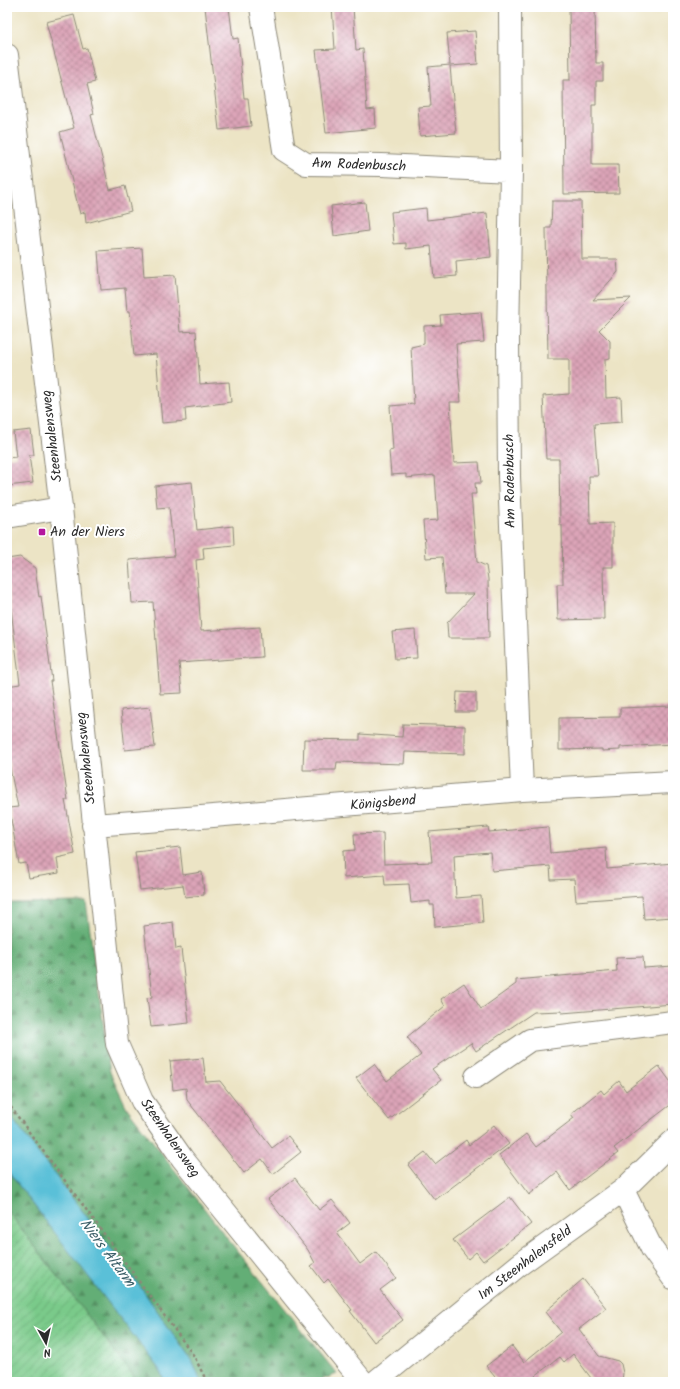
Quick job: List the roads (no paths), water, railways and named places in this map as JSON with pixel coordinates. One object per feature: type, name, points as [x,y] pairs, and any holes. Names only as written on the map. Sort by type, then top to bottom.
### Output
[{"type":"street","name":"Am Rodenbusch","points":[[261,7],[284,150],[306,164],[382,165],[511,171]]},
{"type":"street","name":"Am Rodenbusch","points":[[510,7],[511,171],[508,339],[510,477],[522,790]]},
{"type":"street","name":"Steenhalensweg","points":[[7,55],[61,508],[117,1044],[142,1100],[182,1158],[363,1382]]},
{"type":"street","points":[[7,517],[61,508]]},
{"type":"street","name":"Königsbend","points":[[93,825],[209,817],[522,790],[673,782]]},
{"type":"street","points":[[476,1077],[530,1040],[673,1022]]},
{"type":"street","name":"Im Steenhalensfeld","points":[[375,1382],[519,1265],[623,1190],[673,1141]]},
{"type":"street","points":[[623,1190],[652,1249],[673,1278]]},
{"type":"water","name":"Niers Altarm","points":[[7,1112],[144,1292],[193,1363],[201,1382],[165,1382],[159,1369],[7,1170]]},
{"type":"place","name":"An der Niers","points":[[42,532]]}]
